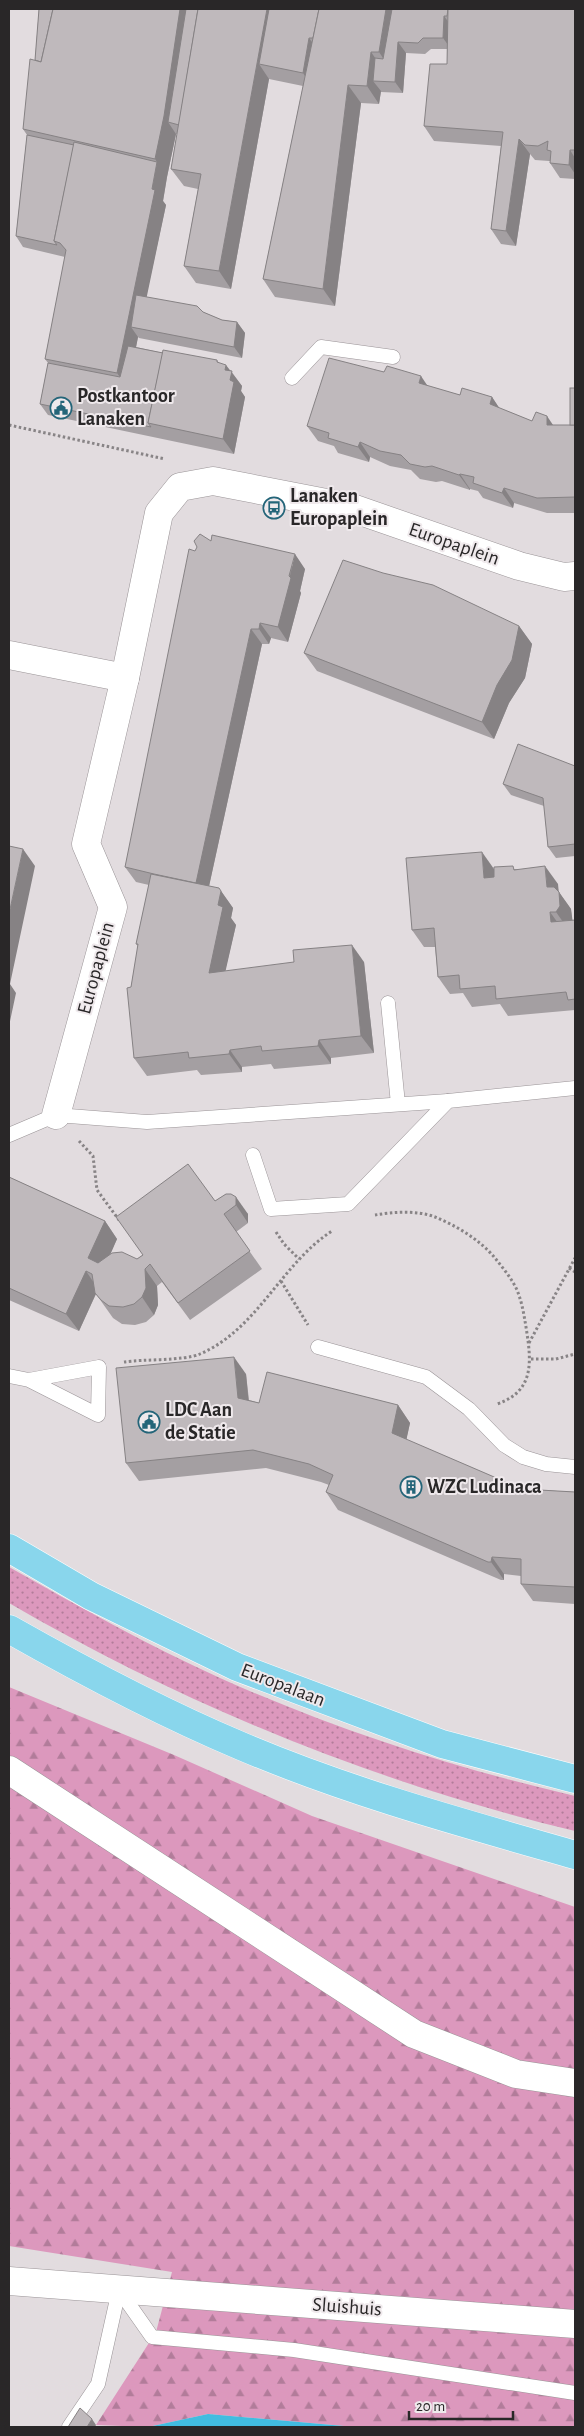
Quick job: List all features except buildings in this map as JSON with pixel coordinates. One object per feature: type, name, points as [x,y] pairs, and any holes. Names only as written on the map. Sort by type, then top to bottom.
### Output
[{"type":"main road","name":"Europalaan","points":[[9,1548],[91,1596],[237,1667],[442,1744],[575,1778]]},
{"type":"main road","points":[[9,1629],[105,1683],[243,1747],[396,1803],[575,1855]]},
{"type":"street","name":"Europaplein","points":[[56,1115],[113,907],[86,844],[125,678],[159,513],[180,487],[213,480],[352,508],[519,566],[564,577],[575,576]]},
{"type":"street","points":[[9,655],[125,678]]},
{"type":"street","points":[[9,1770],[414,2034],[516,2074],[575,2083]]},
{"type":"street","name":"Sluishuis","points":[[9,2281],[575,2324]]},
{"type":"lane","points":[[292,378],[321,347],[393,357]]},
{"type":"lane","points":[[388,1003],[398,1104]]},
{"type":"lane","points":[[9,1135],[56,1115],[147,1122],[448,1101],[575,1088]]},
{"type":"lane","points":[[253,1155],[271,1208],[348,1204],[448,1101]]},
{"type":"lane","points":[[318,1347],[426,1376],[472,1412],[504,1445],[523,1457],[546,1464],[575,1467]]},
{"type":"lane","points":[[9,1376],[30,1380],[98,1415],[98,1367],[30,1380]]},
{"type":"lane","points":[[119,2290],[152,2337],[294,2350],[575,2393]]},
{"type":"lane","points":[[69,2427],[98,2384],[119,2290]]},
{"type":"path","points":[[9,425],[171,460]]},
{"type":"path","points":[[56,1115],[93,1156],[97,1190],[120,1222]]},
{"type":"path","points":[[374,1215],[390,1212],[434,1217],[454,1226],[477,1241],[494,1256],[516,1290],[522,1306],[531,1359],[524,1384],[513,1397],[472,1412]]},
{"type":"path","points":[[126,1362],[199,1355],[240,1328],[303,1254],[337,1228]]},
{"type":"path","points":[[528,1343],[575,1258]]},
{"type":"path","points":[[569,1268],[575,1272]]},
{"type":"path","points":[[281,1281],[306,1320],[318,1347]]},
{"type":"path","points":[[531,1359],[556,1359],[575,1354]]},
{"type":"green space","points":[[9,1567],[139,1639],[263,1697],[395,1746],[485,1773],[575,1796],[575,1831],[501,1812],[428,1790],[284,1738],[213,1708],[76,1640],[9,1603]]},
{"type":"green space","points":[[9,1687],[174,1755],[312,1816],[575,1907],[575,2427],[355,2427],[208,2414],[148,2427],[96,2425],[156,2332],[172,2272],[9,2246]]},
{"type":"water","points":[[208,2414],[355,2427],[148,2427]]},
{"type":"place","name":"Postkantoor Lanaken","points":[[61,408]]},
{"type":"place","name":"Lanaken Europaplein","points":[[274,508]]},
{"type":"place","name":"LDC Aan de Statie","points":[[149,1422]]},
{"type":"place","name":"WZC Ludinaca","points":[[411,1487]]}]
